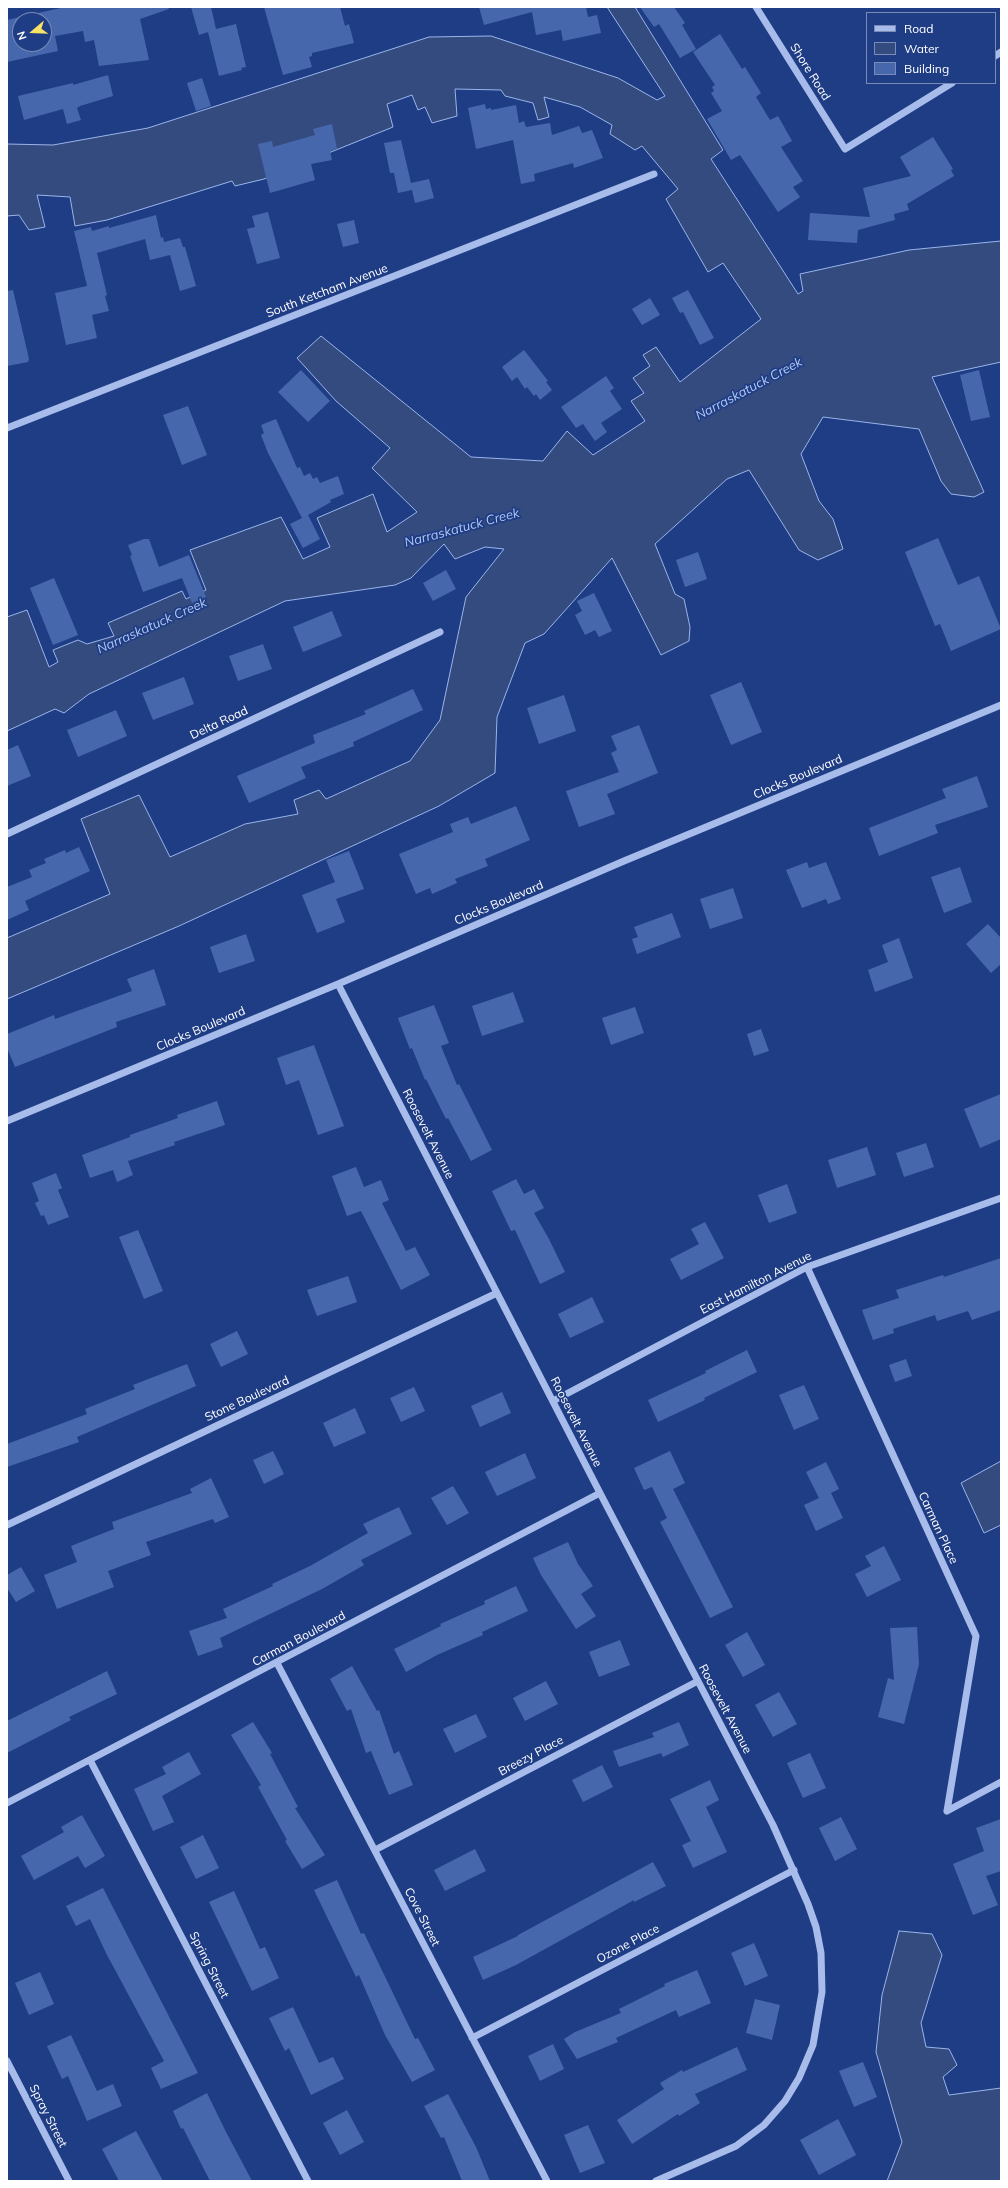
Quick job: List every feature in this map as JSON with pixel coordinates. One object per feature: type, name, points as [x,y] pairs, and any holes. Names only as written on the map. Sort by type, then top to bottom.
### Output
[{"type":"street","name":"Shore Road","points":[[756,7],[846,149],[950,84]]},
{"type":"street","name":"South Ketcham Avenue","points":[[7,428],[654,174]]},
{"type":"street","name":"Delta Road","points":[[7,834],[440,632]]},
{"type":"street","name":"Clocks Boulevard","points":[[7,1121],[338,984],[632,858],[1001,706]]},
{"type":"street","name":"Roosevelt Avenue","points":[[338,984],[773,1825],[794,1870],[816,1927],[822,1961],[822,1992],[813,2044],[799,2078],[785,2101],[764,2124],[736,2146],[656,2181]]},
{"type":"street","name":"East Hamilton Avenue","points":[[553,1401],[807,1267],[1001,1198]]},
{"type":"street","name":"Carman Place","points":[[807,1267],[976,1636],[947,1811],[1001,1782]]},
{"type":"street","name":"Stone Boulevard","points":[[7,1525],[497,1294]]},
{"type":"street","name":"Carman Boulevard","points":[[7,1803],[600,1493]]},
{"type":"street","name":"Cove Street","points":[[277,1662],[547,2181]]},
{"type":"street","name":"Breezy Place","points":[[375,1850],[698,1681]]},
{"type":"street","name":"Spring Street","points":[[90,1760],[308,2181]]},
{"type":"street","name":"Ozone Place","points":[[472,2038],[794,1870]]},
{"type":"street","name":"Spray Street","points":[[7,2061],[68,2181]]},
{"type":"water","name":"Narraskatuck Creek","points":[[607,7],[635,7],[723,150],[711,159],[798,294],[803,291],[800,274],[909,250],[1001,241],[1001,362],[932,377],[984,492],[974,497],[951,494],[941,481],[919,429],[823,417],[801,454],[819,501],[833,519],[843,549],[818,560],[799,550],[749,470],[727,479],[655,544],[675,594],[684,599],[690,627],[689,641],[661,655],[612,558],[544,634],[525,643],[497,717],[495,773],[439,806],[179,926],[7,999],[7,938],[110,894],[81,819],[139,795],[170,857],[245,824],[298,814],[294,800],[319,790],[326,799],[410,761],[440,720],[466,597],[504,549],[485,547],[455,559],[444,544],[411,578],[395,585],[285,601],[89,694],[64,713],[55,709],[7,731],[7,617],[27,610],[49,667],[58,662],[53,650],[78,640],[87,644],[114,636],[108,623],[182,591],[186,599],[206,590],[190,550],[281,517],[303,559],[330,547],[317,518],[373,494],[387,532],[417,512],[372,468],[390,448],[336,401],[297,358],[321,336],[471,457],[543,461],[567,431],[593,455],[645,421],[631,401],[644,393],[633,378],[650,366],[643,355],[656,347],[680,382],[761,319],[723,263],[708,272],[666,199],[678,189],[642,146],[635,150],[610,134],[612,125],[580,107],[544,97],[549,117],[538,120],[533,103],[505,96],[501,90],[455,89],[457,116],[432,123],[425,107],[418,110],[412,95],[387,104],[393,127],[264,179],[235,186],[232,181],[107,220],[75,226],[70,197],[37,195],[45,227],[29,230],[19,215],[7,216],[7,144],[53,145],[148,128],[429,37],[491,36],[618,78],[657,100],[665,96]]},
{"type":"water","points":[[1001,1461],[1001,1525],[984,1533],[961,1483]]},
{"type":"water","points":[[899,1931],[932,1934],[942,1955],[921,2023],[926,2047],[949,2049],[957,2065],[943,2077],[949,2095],[1001,2088],[1001,2181],[887,2181],[902,2142],[876,2052],[882,1995]]},
{"type":"building","points":[[65,7],[168,7],[169,9],[140,19],[149,60],[99,66],[94,40],[85,42],[83,31],[55,36],[58,51],[7,62],[7,20],[12,19],[12,52],[52,52],[52,12],[43,12]]},
{"type":"building","points":[[191,7],[211,7],[216,29],[236,24],[246,67],[241,68],[242,70],[219,76],[208,32],[199,35]]},
{"type":"building","points":[[264,7],[340,7],[345,26],[349,24],[354,43],[312,53],[312,56],[309,57],[312,67],[283,75]]},
{"type":"building","points":[[479,7],[586,7],[588,17],[597,15],[601,33],[563,41],[561,30],[536,35],[532,12],[484,25]]},
{"type":"building","points":[[640,7],[674,7],[685,23],[682,25],[696,49],[680,58],[659,24],[654,27]]},
{"type":"building","points":[[720,34],[742,69],[745,67],[761,93],[756,97],[770,120],[778,116],[792,141],[781,147],[803,181],[793,187],[800,197],[778,212],[740,155],[731,160],[707,119],[722,111],[711,93],[714,91],[712,87],[715,85],[693,52]]},
{"type":"building","points":[[108,75],[113,96],[77,108],[81,120],[67,124],[63,109],[24,120],[18,96],[73,83],[73,85]]},
{"type":"building","points":[[202,78],[211,106],[196,111],[187,83]]},
{"type":"building","points":[[485,104],[486,109],[491,108],[491,110],[516,105],[519,123],[524,121],[526,127],[550,123],[552,135],[579,126],[582,133],[592,130],[603,158],[574,168],[573,163],[534,174],[535,181],[521,184],[513,140],[476,149],[468,108]]},
{"type":"building","points":[[332,124],[337,149],[330,151],[332,160],[311,164],[315,180],[270,193],[258,144],[272,141],[273,147],[315,135],[313,129]]},
{"type":"building","points":[[933,137],[953,169],[951,170],[954,176],[907,204],[909,210],[894,214],[895,220],[858,230],[857,243],[808,240],[810,213],[870,217],[863,188],[911,176],[900,157]]},
{"type":"building","points":[[401,140],[411,183],[429,179],[434,198],[415,203],[412,190],[398,193],[394,173],[390,173],[384,143]]},
{"type":"building","points":[[268,212],[280,258],[257,264],[247,229],[255,227],[252,216]]},
{"type":"building","points":[[156,215],[161,238],[163,237],[164,242],[180,238],[183,247],[185,247],[196,286],[180,291],[170,255],[150,260],[145,239],[97,253],[107,295],[105,296],[109,311],[92,315],[97,338],[66,345],[55,293],[87,286],[74,231],[91,227],[92,231],[109,226],[109,228]]},
{"type":"building","points":[[354,220],[359,243],[343,247],[337,224]]},
{"type":"building","points":[[13,290],[29,359],[28,362],[7,366],[7,291]]},
{"type":"building","points":[[688,290],[714,338],[700,345],[683,312],[680,313],[672,298]]},
{"type":"building","points":[[650,298],[660,315],[642,325],[632,309]]},
{"type":"building","points":[[524,350],[548,381],[546,382],[552,390],[540,400],[536,394],[534,396],[527,387],[525,389],[517,377],[512,381],[502,367]]},
{"type":"building","points":[[301,370],[330,401],[308,422],[278,392]]},
{"type":"building","points":[[979,370],[990,417],[971,421],[960,375]]},
{"type":"building","points":[[606,376],[614,388],[610,391],[622,409],[601,423],[607,432],[595,441],[583,424],[576,428],[561,407]]},
{"type":"building","points":[[188,406],[207,455],[182,465],[163,415]]},
{"type":"building","points":[[276,419],[297,468],[300,467],[304,476],[310,473],[313,479],[317,477],[320,483],[338,476],[344,494],[330,500],[331,502],[308,515],[320,539],[303,548],[290,524],[302,518],[268,453],[261,435],[264,433],[261,425]]},
{"type":"building","points":[[938,538],[958,585],[979,576],[1001,629],[951,651],[940,624],[935,626],[905,552]]},
{"type":"building","points":[[144,539],[149,539],[159,567],[189,555],[206,597],[192,603],[182,578],[143,592],[130,556],[132,555],[128,545]]},
{"type":"building","points":[[698,552],[707,579],[685,587],[676,560]]},
{"type":"building","points":[[446,570],[456,589],[433,601],[423,583]]},
{"type":"building","points":[[54,578],[78,635],[53,645],[30,588]]},
{"type":"building","points":[[594,593],[612,631],[599,637],[595,630],[585,635],[575,615],[582,611],[577,601]]},
{"type":"building","points":[[332,611],[342,636],[303,652],[293,627]]},
{"type":"building","points":[[263,644],[272,669],[238,681],[229,656]]},
{"type":"building","points":[[184,677],[194,704],[153,720],[142,693]]},
{"type":"building","points":[[741,682],[762,732],[731,745],[710,695]]},
{"type":"building","points":[[413,689],[423,710],[353,742],[354,746],[301,767],[306,778],[249,803],[237,776],[315,743],[313,735],[366,714],[364,711]]},
{"type":"building","points":[[564,695],[576,731],[539,744],[527,708]]},
{"type":"building","points":[[116,710],[127,736],[78,757],[67,730]]},
{"type":"building","points":[[639,725],[658,773],[607,794],[615,814],[579,827],[566,791],[619,772],[611,753],[617,750],[611,736]]},
{"type":"building","points":[[18,745],[31,776],[7,786],[7,750]]},
{"type":"building","points":[[977,776],[988,807],[935,825],[938,833],[879,856],[869,828],[946,798],[942,789]]},
{"type":"building","points":[[516,806],[530,840],[485,859],[488,866],[455,879],[457,883],[432,894],[430,888],[416,894],[399,854],[453,832],[450,824],[468,817],[471,824]]},
{"type":"building","points":[[79,847],[90,871],[25,901],[29,910],[7,920],[7,887],[32,877],[29,870],[46,863],[44,859],[65,850],[66,853]]},
{"type":"building","points":[[349,851],[364,889],[336,899],[345,922],[317,933],[302,895],[335,882],[326,860]]},
{"type":"building","points":[[807,862],[809,868],[826,862],[841,899],[828,904],[826,899],[802,908],[786,870]]},
{"type":"building","points":[[960,867],[972,902],[944,913],[931,877]]},
{"type":"building","points":[[733,888],[743,918],[710,929],[700,899]]},
{"type":"building","points":[[672,913],[681,937],[637,954],[632,939],[638,937],[634,927]]},
{"type":"building","points":[[988,924],[1001,938],[1001,964],[991,973],[966,944]]},
{"type":"building","points":[[246,934],[255,961],[219,973],[210,947]]},
{"type":"building","points":[[899,938],[913,978],[875,992],[868,970],[888,962],[882,945]]},
{"type":"building","points":[[154,969],[166,1005],[116,1022],[117,1027],[15,1067],[7,1048],[7,1034],[54,1015],[55,1019],[132,991],[127,979]]},
{"type":"building","points":[[513,992],[524,1022],[482,1036],[472,1006]]},
{"type":"building","points":[[434,1005],[449,1043],[441,1046],[457,1085],[459,1084],[492,1150],[471,1161],[448,1118],[446,1119],[426,1079],[425,1080],[412,1048],[410,1049],[398,1018]]},
{"type":"building","points":[[635,1007],[644,1033],[611,1045],[602,1018]]},
{"type":"building","points":[[761,1029],[769,1051],[754,1056],[747,1034]]},
{"type":"building","points":[[314,1045],[344,1126],[318,1135],[299,1080],[286,1085],[277,1058]]},
{"type":"building","points":[[1001,1094],[1001,1139],[980,1148],[964,1109]]},
{"type":"building","points":[[217,1101],[225,1125],[174,1142],[175,1145],[128,1161],[133,1175],[117,1182],[113,1170],[90,1178],[82,1155],[130,1137],[130,1135],[178,1118],[177,1115]]},
{"type":"building","points":[[926,1143],[934,1167],[904,1177],[896,1153]]},
{"type":"building","points":[[867,1147],[876,1175],[837,1188],[828,1160]]},
{"type":"building","points":[[356,1167],[364,1187],[381,1180],[389,1200],[382,1203],[406,1251],[415,1247],[430,1275],[401,1290],[361,1211],[347,1216],[332,1176]]},
{"type":"building","points":[[56,1173],[62,1188],[58,1190],[69,1217],[48,1225],[44,1215],[41,1216],[35,1203],[39,1201],[32,1183]]},
{"type":"building","points":[[516,1179],[524,1194],[534,1189],[544,1208],[534,1213],[565,1272],[540,1284],[515,1230],[511,1231],[492,1191]]},
{"type":"building","points":[[787,1184],[797,1213],[769,1223],[758,1195]]},
{"type":"building","points":[[705,1222],[724,1258],[681,1280],[670,1259],[699,1244],[691,1229]]},
{"type":"building","points":[[138,1230],[163,1291],[144,1299],[119,1237]]},
{"type":"building","points":[[1001,1258],[1001,1310],[972,1320],[968,1311],[937,1321],[935,1315],[893,1329],[894,1333],[873,1340],[862,1310],[899,1298],[896,1290],[943,1275],[944,1277]]},
{"type":"building","points":[[348,1276],[357,1302],[317,1316],[307,1290]]},
{"type":"building","points":[[592,1297],[604,1322],[570,1338],[558,1314]]},
{"type":"building","points":[[237,1331],[248,1354],[221,1367],[210,1344]]},
{"type":"building","points":[[747,1350],[757,1372],[704,1398],[705,1400],[658,1422],[648,1400],[706,1373],[705,1371]]},
{"type":"building","points":[[906,1359],[912,1376],[895,1382],[889,1365]]},
{"type":"building","points":[[187,1364],[196,1386],[77,1437],[79,1442],[7,1467],[7,1444],[87,1414],[85,1409],[135,1389],[133,1385]]},
{"type":"building","points":[[804,1385],[819,1419],[794,1430],[779,1395]]},
{"type":"building","points":[[414,1387],[425,1411],[401,1422],[390,1398]]},
{"type":"building","points":[[502,1392],[511,1413],[480,1427],[471,1406]]},
{"type":"building","points":[[355,1408],[366,1433],[334,1447],[323,1423]]},
{"type":"building","points":[[273,1451],[284,1474],[264,1484],[253,1460]]},
{"type":"building","points":[[670,1451],[685,1483],[673,1489],[733,1607],[710,1618],[660,1522],[667,1518],[652,1487],[644,1490],[634,1468]]},
{"type":"building","points":[[525,1453],[536,1478],[497,1496],[485,1472]]},
{"type":"building","points":[[826,1462],[839,1489],[831,1493],[843,1518],[816,1531],[804,1505],[819,1498],[806,1472]]},
{"type":"building","points":[[211,1478],[229,1517],[215,1523],[213,1519],[146,1542],[151,1555],[108,1571],[114,1587],[57,1609],[44,1575],[77,1562],[71,1546],[114,1529],[112,1522],[192,1493],[190,1489]]},
{"type":"building","points":[[453,1486],[469,1513],[447,1525],[431,1498]]},
{"type":"building","points":[[399,1507],[412,1534],[361,1560],[364,1565],[322,1589],[220,1638],[223,1647],[198,1656],[189,1631],[227,1618],[223,1609],[273,1586],[272,1584],[310,1566],[368,1533],[363,1524]]},
{"type":"building","points":[[568,1542],[578,1564],[593,1586],[581,1594],[596,1616],[576,1629],[541,1575],[533,1558]]},
{"type":"building","points":[[884,1546],[901,1580],[867,1597],[855,1574],[871,1566],[865,1556]]},
{"type":"building","points":[[21,1567],[35,1591],[16,1602],[7,1588],[7,1575]]},
{"type":"building","points":[[516,1586],[528,1611],[482,1632],[483,1635],[437,1655],[406,1672],[394,1649],[441,1626],[440,1624],[485,1604],[484,1601]]},
{"type":"building","points":[[917,1627],[919,1664],[904,1724],[878,1717],[888,1678],[894,1680],[890,1628]]},
{"type":"building","points":[[747,1632],[765,1665],[743,1677],[725,1645]]},
{"type":"building","points":[[620,1640],[630,1665],[599,1677],[589,1652]]},
{"type":"building","points":[[352,1666],[377,1711],[379,1710],[394,1754],[399,1751],[413,1785],[389,1795],[371,1751],[366,1753],[351,1709],[347,1711],[330,1679]]},
{"type":"building","points":[[107,1671],[117,1694],[69,1717],[71,1720],[7,1753],[7,1721]]},
{"type":"building","points":[[546,1681],[558,1704],[525,1721],[513,1698]]},
{"type":"building","points":[[779,1692],[797,1724],[773,1737],[755,1705]]},
{"type":"building","points":[[476,1714],[487,1737],[455,1753],[443,1729]]},
{"type":"building","points":[[253,1722],[272,1753],[270,1754],[298,1807],[295,1808],[325,1855],[302,1869],[285,1841],[287,1840],[258,1787],[261,1785],[231,1735]]},
{"type":"building","points":[[679,1722],[689,1745],[663,1757],[661,1753],[619,1767],[613,1751],[654,1737],[652,1733]]},
{"type":"building","points":[[189,1752],[201,1774],[162,1796],[174,1822],[153,1831],[134,1789],[166,1774],[162,1767]]},
{"type":"building","points":[[810,1753],[826,1788],[803,1798],[787,1763]]},
{"type":"building","points":[[602,1765],[613,1787],[583,1802],[572,1780]]},
{"type":"building","points":[[710,1780],[719,1800],[706,1807],[727,1852],[693,1868],[682,1845],[691,1841],[670,1799]]},
{"type":"building","points":[[82,1815],[105,1856],[85,1868],[78,1856],[34,1880],[21,1856],[64,1832],[61,1827]]},
{"type":"building","points":[[841,1817],[857,1849],[835,1861],[819,1828]]},
{"type":"building","points":[[1001,1819],[1001,1871],[986,1876],[998,1905],[973,1915],[953,1864],[984,1851],[976,1828]]},
{"type":"building","points":[[203,1835],[219,1868],[196,1879],[180,1847]]},
{"type":"building","points":[[475,1849],[486,1871],[445,1891],[434,1870]]},
{"type":"building","points":[[653,1862],[666,1886],[634,1902],[634,1900],[516,1965],[483,1980],[473,1957],[518,1936]]},
{"type":"building","points":[[337,1880],[361,1934],[364,1933],[415,2039],[418,2038],[435,2070],[412,2082],[385,2035],[359,1975],[356,1977],[314,1890]]},
{"type":"building","points":[[103,1888],[198,2073],[161,2089],[151,2068],[164,2061],[106,1953],[90,1919],[76,1926],[66,1906]]},
{"type":"building","points":[[234,1891],[260,1949],[265,1947],[279,1978],[252,1991],[209,1902]]},
{"type":"building","points":[[754,1943],[768,1976],[745,1986],[731,1953]]},
{"type":"building","points":[[697,1970],[711,2003],[679,2017],[676,2010],[616,2038],[618,2042],[577,2059],[564,2039],[575,2032],[621,2013],[619,2009],[665,1986],[664,1984]]},
{"type":"building","points":[[40,1972],[54,2004],[29,2015],[15,1983]]},
{"type":"building","points":[[755,1999],[780,2005],[772,2040],[746,2033]]},
{"type":"building","points":[[293,2007],[319,2063],[333,2057],[344,2079],[311,2095],[289,2048],[285,2051],[269,2018]]},
{"type":"building","points":[[71,2035],[97,2091],[113,2084],[122,2106],[87,2121],[68,2076],[62,2079],[47,2046]]},
{"type":"building","points":[[553,2044],[564,2069],[540,2081],[528,2056]]},
{"type":"building","points":[[737,2047],[747,2070],[695,2094],[700,2103],[679,2116],[678,2114],[632,2144],[617,2120],[664,2089],[660,2083],[682,2070],[683,2072]]},
{"type":"building","points":[[863,2062],[877,2097],[854,2107],[839,2071]]},
{"type":"building","points":[[207,2093],[252,2181],[210,2181],[183,2128],[181,2129],[173,2111]]},
{"type":"building","points":[[448,2094],[476,2147],[490,2181],[462,2181],[444,2137],[441,2138],[424,2106]]},
{"type":"building","points":[[347,2110],[364,2142],[340,2155],[323,2123]]},
{"type":"building","points":[[838,2119],[856,2155],[819,2175],[800,2140]]},
{"type":"building","points":[[588,2125],[605,2163],[580,2173],[564,2135]]},
{"type":"building","points":[[136,2131],[163,2181],[119,2181],[102,2149]]}]
